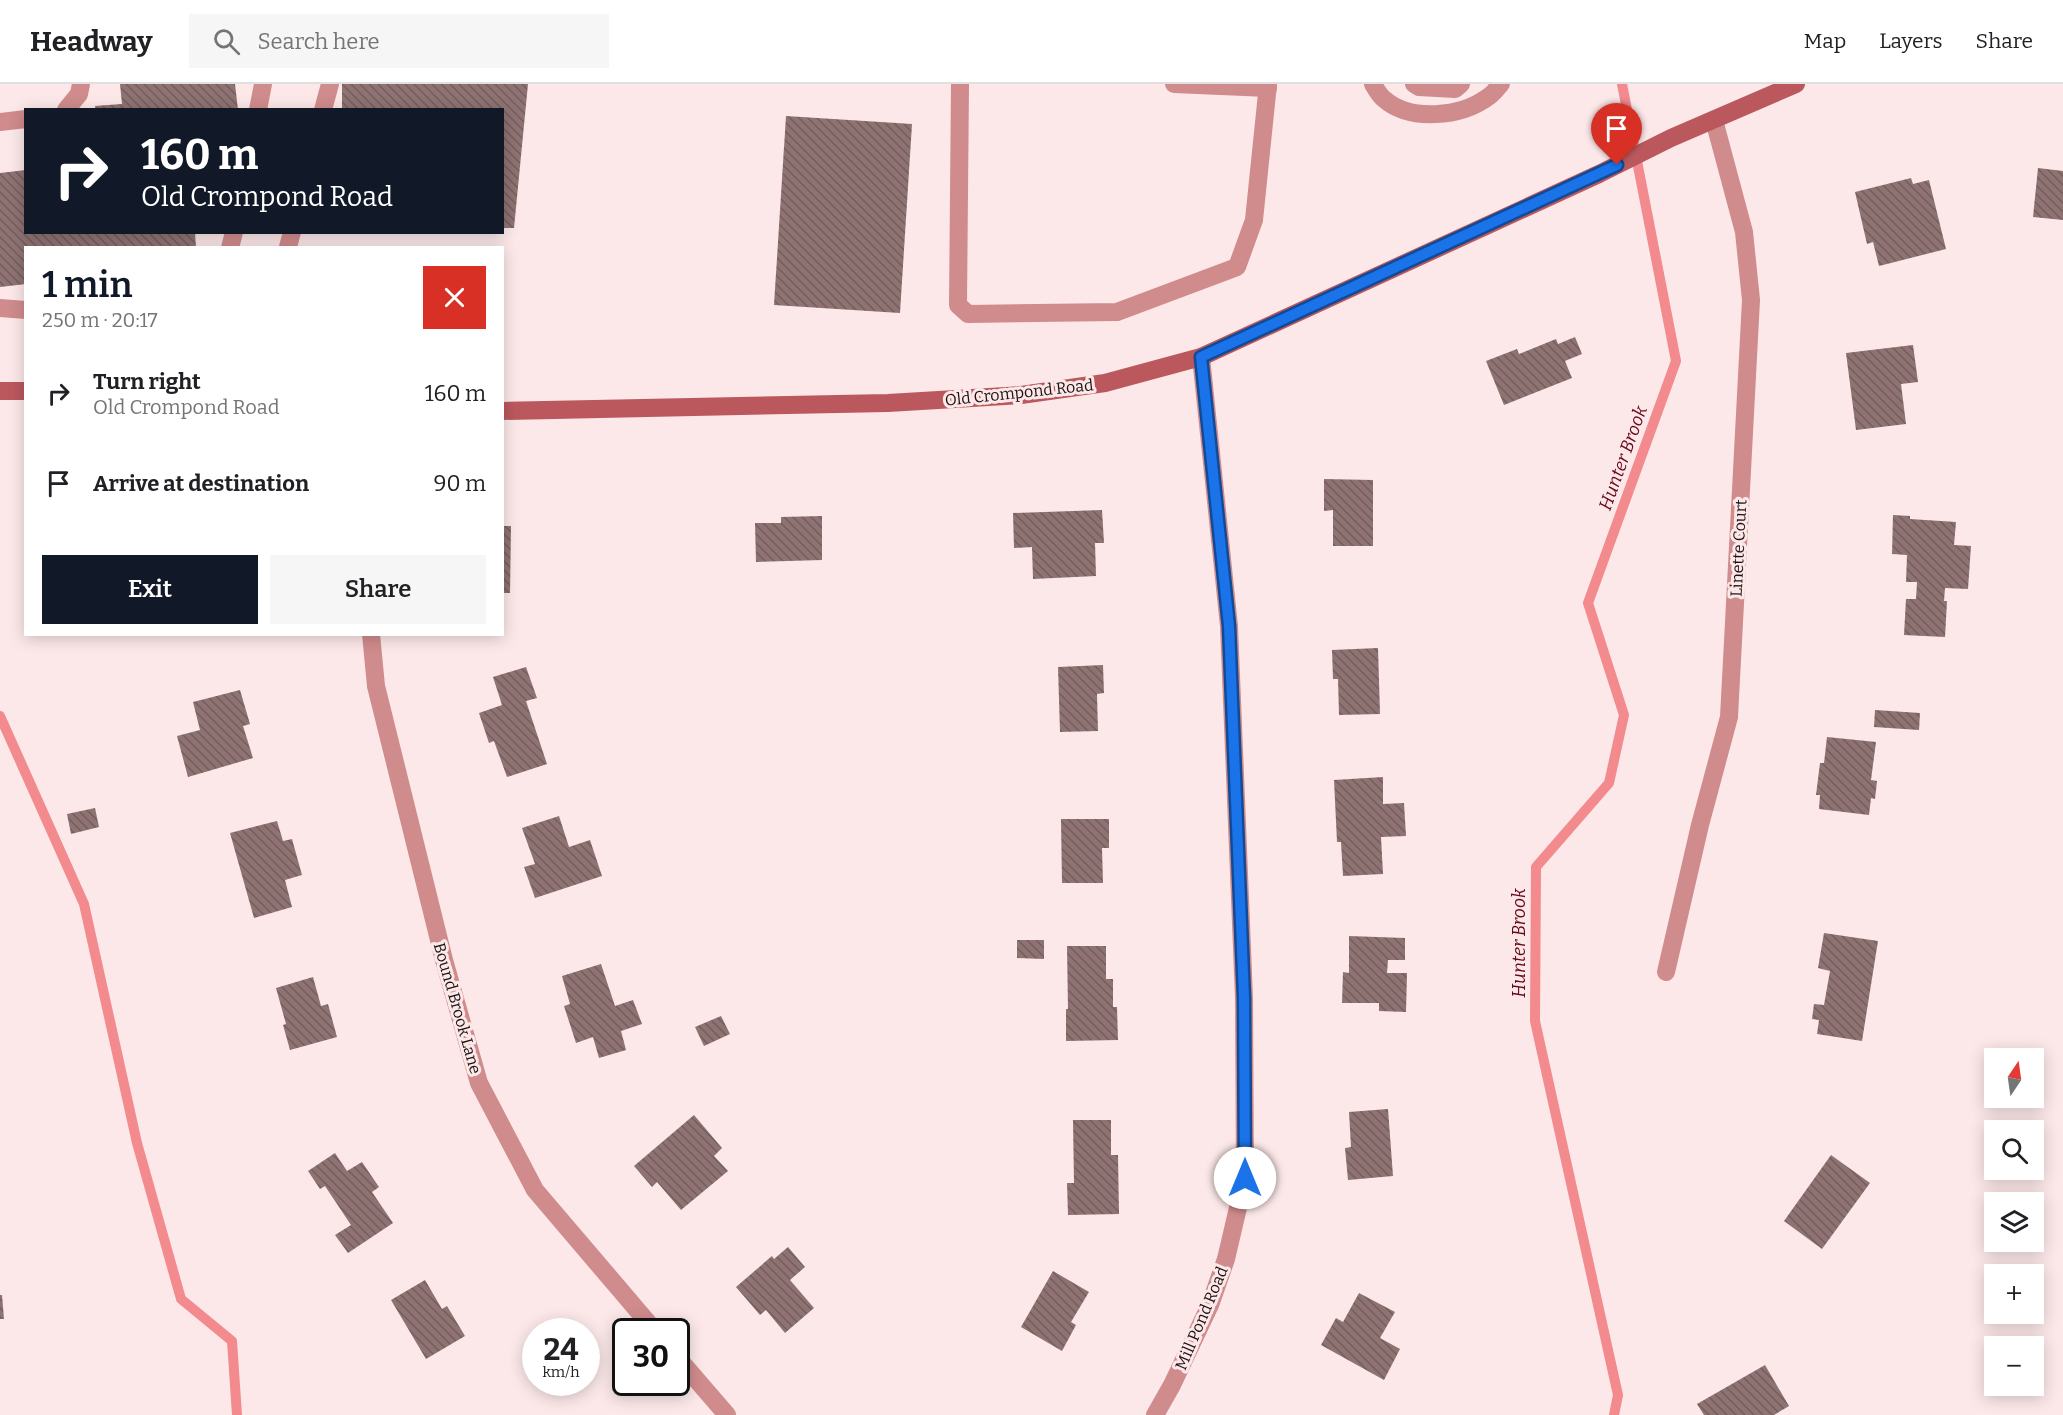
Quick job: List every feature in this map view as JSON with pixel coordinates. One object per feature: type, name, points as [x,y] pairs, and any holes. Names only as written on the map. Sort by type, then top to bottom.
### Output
[{"type":"street","points":[[68,108],[79,94],[81,84]]},
{"type":"street","points":[[258,108],[264,84]]},
{"type":"street","points":[[324,108],[330,84]]},
{"type":"street","points":[[960,84],[958,305],[968,314],[1117,312],[1237,267],[1254,220],[1268,86],[1174,84]]},
{"type":"street","points":[[1373,84],[1382,98],[1398,109],[1423,114],[1457,112],[1488,97],[1502,84]]},
{"type":"street","points":[[1414,84],[1419,87],[1455,89],[1461,84]]},
{"type":"street","name":"Old Crompond Road","points":[[504,411],[888,403],[1021,395],[1105,383],[1201,357],[1599,174],[1671,138],[1796,84]]},
{"type":"street","points":[[0,122],[24,119]]},
{"type":"street","name":"Linette Court","points":[[1666,972],[1700,825],[1729,717],[1751,300],[1744,232],[1714,120]]},
{"type":"street","points":[[0,308],[24,310]]},
{"type":"street","name":"Mill Pond Road","points":[[1155,1415],[1210,1305],[1226,1259],[1245,1178],[1244,998],[1229,626],[1201,357]]},
{"type":"street","points":[[0,391],[24,391]]},
{"type":"street","name":"Bound Brook Lane","points":[[371,636],[376,686],[444,960],[479,1083],[535,1190],[644,1318]]},
{"type":"street","points":[[690,1372],[727,1415]]},
{"type":"building","points":[[120,84],[235,84],[238,108],[96,108],[95,106],[122,104]]},
{"type":"building","points":[[342,84],[528,84],[514,228],[504,228],[504,108],[342,108]]},
{"type":"building","points":[[786,116],[912,124],[900,313],[774,305]]},
{"type":"building","points":[[2038,168],[2063,171],[2063,220],[2033,217]]},
{"type":"building","points":[[24,170],[24,234],[195,234],[196,246],[24,246],[24,284],[0,287],[0,173]]},
{"type":"building","points":[[1911,178],[1913,184],[1929,180],[1946,249],[1879,266],[1873,242],[1867,244],[1855,192]]},
{"type":"building","points":[[1575,337],[1582,354],[1565,361],[1572,378],[1504,405],[1486,361],[1517,349],[1519,354],[1556,339],[1558,344]]},
{"type":"building","points":[[1913,345],[1918,382],[1901,384],[1906,424],[1856,430],[1846,353]]},
{"type":"building","points":[[1324,479],[1373,480],[1373,546],[1333,546],[1333,510],[1324,511]]},
{"type":"building","points":[[1102,510],[1104,543],[1095,543],[1096,576],[1033,579],[1032,547],[1014,548],[1013,513]]},
{"type":"building","points":[[1893,515],[1910,516],[1910,519],[1956,522],[1954,545],[1971,546],[1968,589],[1945,588],[1944,601],[1947,601],[1945,637],[1904,635],[1906,599],[1916,599],[1917,582],[1906,582],[1907,555],[1892,554]]},
{"type":"building","points":[[822,516],[822,560],[756,562],[755,523],[781,523],[781,517]]},
{"type":"building","points":[[504,526],[511,526],[510,593],[504,593]]},
{"type":"building","points":[[1378,648],[1380,714],[1339,715],[1338,679],[1333,679],[1332,650]]},
{"type":"building","points":[[1103,665],[1104,693],[1097,694],[1098,731],[1060,732],[1058,667]]},
{"type":"building","points":[[526,667],[537,698],[526,701],[547,764],[507,777],[494,741],[489,743],[479,713],[502,705],[493,677]]},
{"type":"building","points":[[240,690],[250,724],[243,726],[253,758],[188,777],[177,736],[200,730],[193,702]]},
{"type":"building","points":[[1875,710],[1920,713],[1919,730],[1874,727]]},
{"type":"building","points":[[1827,737],[1876,742],[1871,780],[1877,781],[1875,799],[1871,798],[1869,815],[1819,809],[1820,795],[1816,795],[1820,763],[1824,763]]},
{"type":"building","points":[[1383,777],[1383,804],[1404,803],[1406,836],[1381,837],[1383,874],[1343,876],[1341,842],[1337,842],[1334,780]]},
{"type":"building","points":[[95,808],[99,827],[71,834],[67,814]]},
{"type":"building","points":[[559,816],[569,847],[590,840],[602,876],[535,898],[524,867],[535,864],[522,828]]},
{"type":"building","points":[[1061,819],[1109,819],[1109,848],[1102,848],[1103,883],[1062,883]]},
{"type":"building","points":[[277,821],[283,841],[292,839],[302,875],[285,880],[292,907],[254,918],[230,833]]},
{"type":"building","points":[[1824,933],[1878,941],[1862,1041],[1817,1034],[1819,1020],[1812,1019],[1814,1004],[1824,1005],[1830,971],[1818,968]]},
{"type":"building","points":[[1349,936],[1405,938],[1405,960],[1388,960],[1387,973],[1407,973],[1406,1012],[1379,1011],[1379,1003],[1342,1003],[1343,972],[1349,973]]},
{"type":"building","points":[[1017,940],[1044,940],[1044,959],[1017,958]]},
{"type":"building","points":[[1067,946],[1106,946],[1106,979],[1113,979],[1113,1007],[1117,1007],[1118,1040],[1066,1041]]},
{"type":"building","points":[[601,964],[615,1006],[633,1000],[642,1024],[621,1031],[626,1050],[599,1058],[593,1037],[576,1043],[564,1006],[570,1004],[562,976]]},
{"type":"building","points":[[313,977],[321,1006],[328,1004],[337,1037],[290,1050],[283,1025],[286,1024],[276,988]]},
{"type":"building","points":[[721,1016],[730,1034],[704,1046],[695,1027]]},
{"type":"building","points":[[1388,1109],[1393,1176],[1348,1180],[1345,1148],[1351,1147],[1349,1112]]},
{"type":"building","points":[[694,1115],[722,1148],[714,1156],[728,1171],[681,1210],[657,1182],[652,1187],[634,1166]]},
{"type":"building","points":[[1073,1120],[1111,1120],[1111,1155],[1118,1155],[1119,1214],[1068,1215],[1067,1183],[1074,1183]]},
{"type":"building","points":[[335,1153],[347,1171],[362,1162],[379,1187],[372,1192],[393,1223],[348,1253],[335,1235],[351,1225],[325,1186],[320,1189],[308,1171]]},
{"type":"building","points":[[1831,1155],[1870,1183],[1822,1249],[1784,1221]]},
{"type":"building","points":[[788,1247],[805,1267],[790,1280],[814,1308],[785,1333],[766,1310],[760,1315],[736,1287],[772,1256],[774,1259]]},
{"type":"building","points":[[1053,1271],[1089,1292],[1071,1322],[1076,1325],[1062,1351],[1021,1327]]},
{"type":"building","points":[[425,1280],[442,1309],[447,1306],[465,1336],[426,1359],[391,1300]]},
{"type":"building","points":[[1359,1293],[1395,1312],[1380,1338],[1400,1349],[1384,1380],[1321,1345],[1336,1318],[1343,1322]]},
{"type":"building","points":[[0,1295],[2,1295],[4,1319],[0,1319]]},
{"type":"building","points":[[1765,1365],[1789,1406],[1774,1415],[1704,1415],[1697,1404]]},
{"type":"waterway","name":"Hunter Brook","points":[[1614,1415],[1618,1395],[1535,1021],[1536,867],[1609,783],[1624,715],[1588,603],[1676,361],[1622,84]]},
{"type":"waterway","points":[[0,716],[84,904],[137,1143],[181,1299],[232,1341],[237,1415]]},
{"type":"route","points":[[1245,1178],[1244,998],[1229,626],[1201,357],[1617,165]]}]
